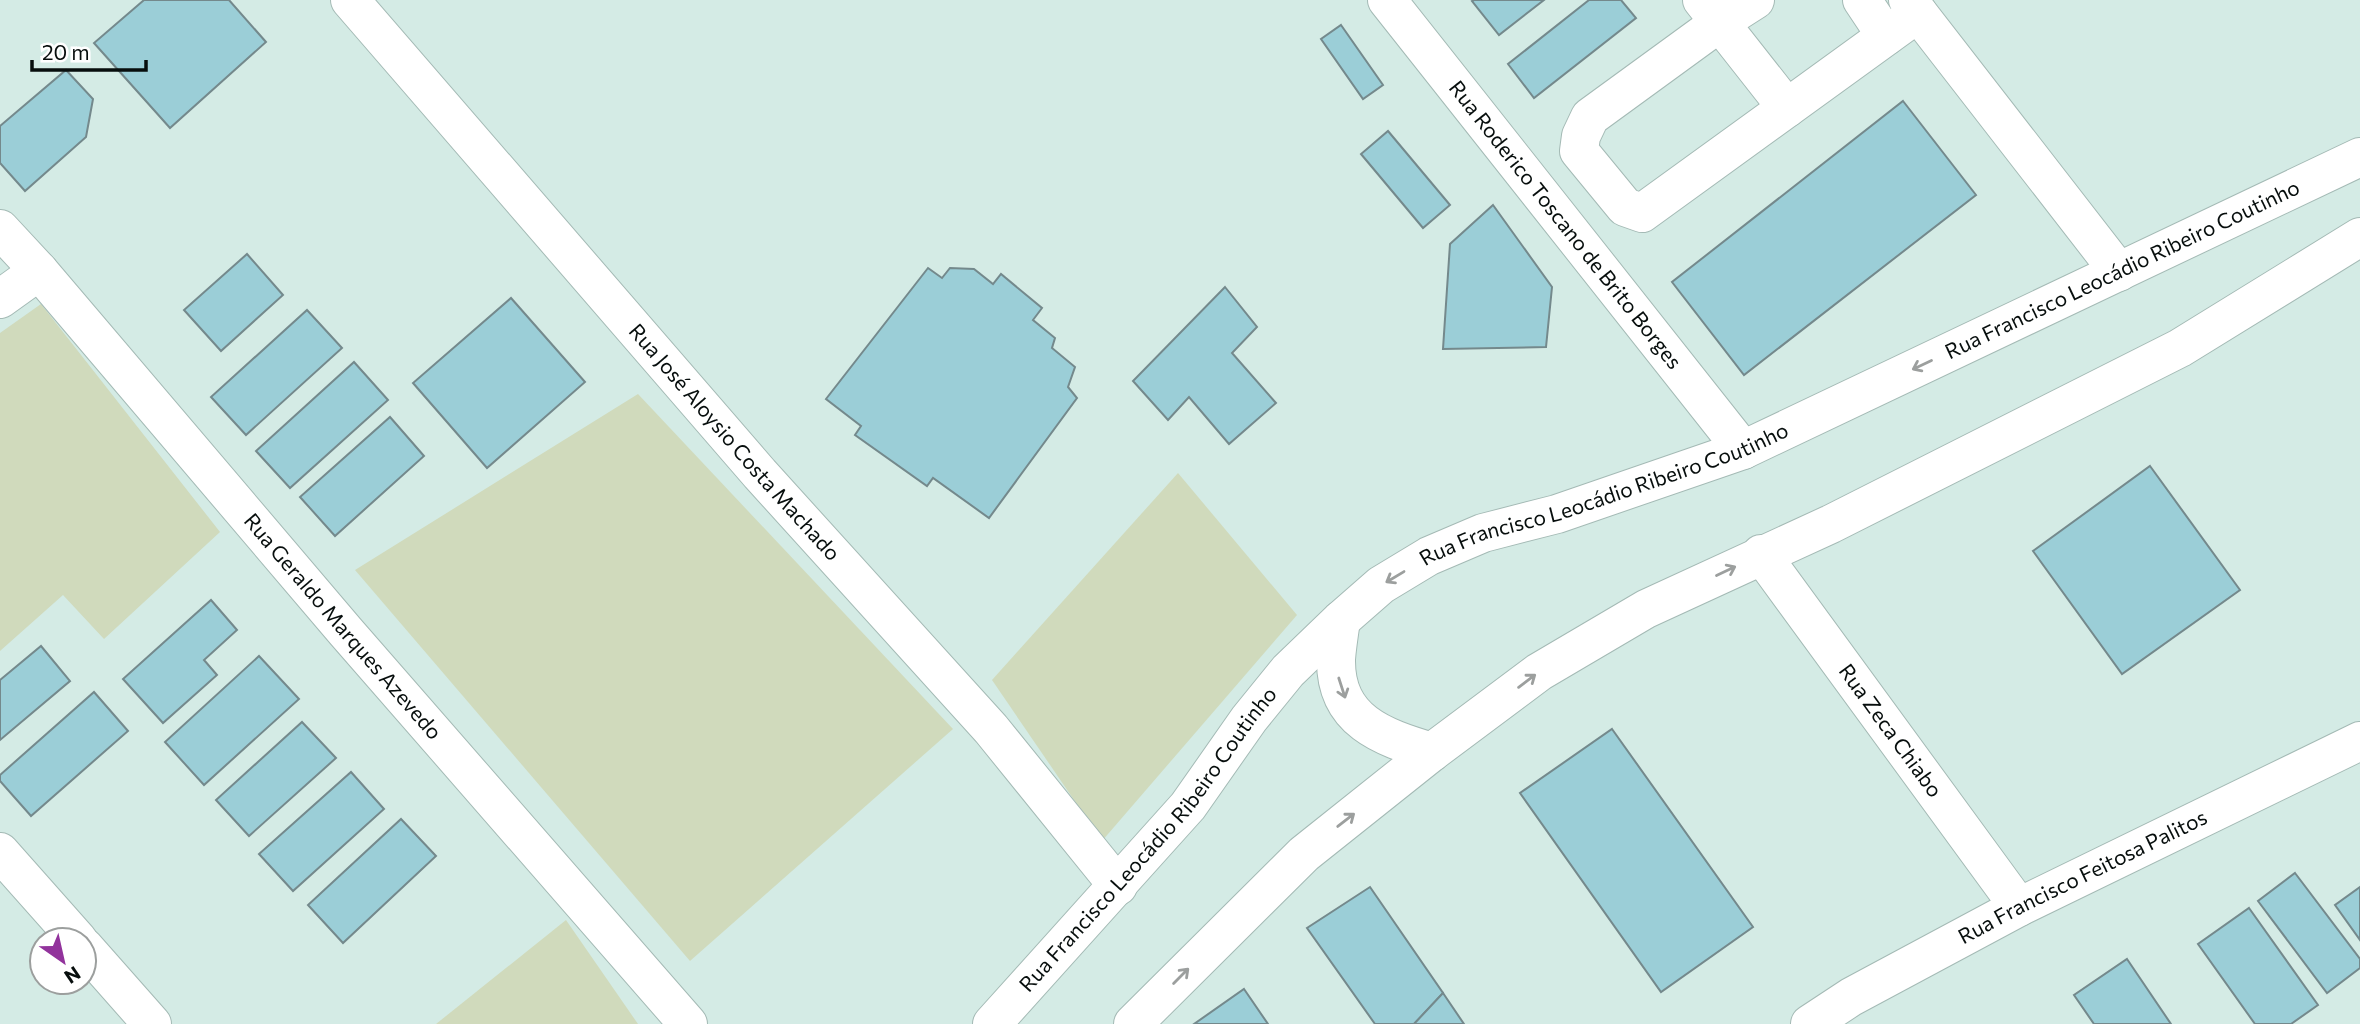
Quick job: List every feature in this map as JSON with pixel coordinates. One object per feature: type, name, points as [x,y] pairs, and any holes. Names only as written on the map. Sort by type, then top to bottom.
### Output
[{"type":"street","name":"Rua José Aloysio Costa Machado","points":[[349,0],[760,474],[991,729],[1118,886]]},
{"type":"street","name":"Rua Roderico Toscano de Brito Borges","points":[[1387,0],[1743,450]]},
{"type":"street","points":[[1755,0],[1710,11],[1590,117],[1581,136],[1579,151],[1625,207],[1642,213],[1886,36],[1913,6],[2119,272]]},
{"type":"street","points":[[1862,0],[1886,36]]},
{"type":"street","points":[[1710,11],[1787,108]]},
{"type":"street","name":"Rua Francisco Leocádio Ribeiro Coutinho","points":[[992,1024],[1188,806],[1248,719],[1288,671],[1341,620],[1393,578],[1429,556],[1483,533],[1557,514],[1743,450],[2360,157]]},
{"type":"street","name":"Rua Geraldo Marques Azevedo","points":[[0,229],[688,1024]]},
{"type":"street","points":[[1133,1024],[1304,854],[1432,752],[1539,672],[1646,609],[1831,524],[2180,348],[2360,237]]},
{"type":"street","points":[[0,299],[39,271]]},
{"type":"street","name":"Rua Zeca Chiabo","points":[[1761,554],[2018,907]]},
{"type":"street","points":[[1341,620],[1336,660],[1340,687],[1353,713],[1367,727],[1395,741],[1432,752]]},
{"type":"street","name":"Rua Francisco Feitosa Palitos","points":[[1810,1024],[1851,997],[2018,907],[2360,741]]},
{"type":"street","points":[[0,852],[66,926]]},
{"type":"street","points":[[98,963],[152,1024]]},
{"type":"green space","points":[[41,304],[220,532],[104,639],[63,595],[0,651],[0,333]]},
{"type":"green space","points":[[638,394],[953,729],[690,961],[355,570]]},
{"type":"green space","points":[[1178,473],[1297,615],[1102,841],[992,680]]},
{"type":"green space","points":[[566,920],[638,1024],[436,1024]]},
{"type":"building","points":[[144,0],[229,0],[266,42],[170,128],[94,43]]},
{"type":"building","points":[[1544,0],[1499,35],[1472,1]]},
{"type":"building","points":[[1589,0],[1621,0],[1636,18],[1534,98],[1508,64]]},
{"type":"building","points":[[1341,25],[1383,85],[1363,99],[1321,39]]},
{"type":"building","points":[[66,70],[93,99],[86,137],[25,191],[0,163],[0,126]]},
{"type":"building","points":[[1903,101],[1976,195],[1744,375],[1672,282]]},
{"type":"building","points":[[1388,131],[1450,205],[1423,228],[1361,154]]},
{"type":"building","points":[[1493,205],[1552,287],[1546,347],[1443,349],[1450,244]]},
{"type":"building","points":[[247,254],[283,295],[221,351],[184,310]]},
{"type":"building","points":[[928,268],[942,278],[950,268],[974,269],[993,284],[1001,274],[1042,308],[1033,320],[1055,338],[1052,348],[1075,367],[1068,387],[1077,398],[989,518],[933,478],[927,486],[855,435],[861,426],[826,399]]},
{"type":"building","points":[[1225,287],[1257,327],[1232,353],[1276,403],[1229,444],[1189,397],[1168,420],[1133,381]]},
{"type":"building","points":[[511,298],[585,382],[487,468],[413,383]]},
{"type":"building","points":[[307,310],[342,348],[246,435],[211,397]]},
{"type":"building","points":[[354,362],[388,400],[290,488],[256,451]]},
{"type":"building","points":[[390,417],[424,456],[335,536],[300,497]]},
{"type":"building","points":[[2150,466],[2240,590],[2122,674],[2033,551]]},
{"type":"building","points":[[211,600],[237,630],[204,660],[217,675],[163,723],[123,679]]},
{"type":"building","points":[[41,646],[70,681],[0,740],[0,680]]},
{"type":"building","points":[[259,656],[299,699],[204,785],[165,742]]},
{"type":"building","points":[[94,692],[128,731],[31,816],[0,781],[0,775]]},
{"type":"building","points":[[302,722],[336,758],[249,836],[216,800]]},
{"type":"building","points":[[1612,729],[1753,927],[1661,992],[1520,793]]},
{"type":"building","points":[[351,772],[384,809],[293,891],[259,854]]},
{"type":"building","points":[[401,819],[436,856],[343,943],[308,905]]},
{"type":"building","points":[[2295,873],[2360,959],[2360,968],[2327,993],[2258,901]]},
{"type":"building","points":[[1370,887],[1443,993],[1414,1024],[1375,1024],[1307,928]]},
{"type":"building","points":[[2360,887],[2360,940],[2335,905]]},
{"type":"building","points":[[2249,908],[2318,1005],[2291,1024],[2255,1024],[2198,944]]},
{"type":"building","points":[[2127,959],[2171,1024],[2094,1024],[2074,995]]},
{"type":"building","points":[[1244,989],[1268,1024],[1194,1024]]},
{"type":"building","points":[[1443,993],[1464,1024],[1414,1024]]}]
